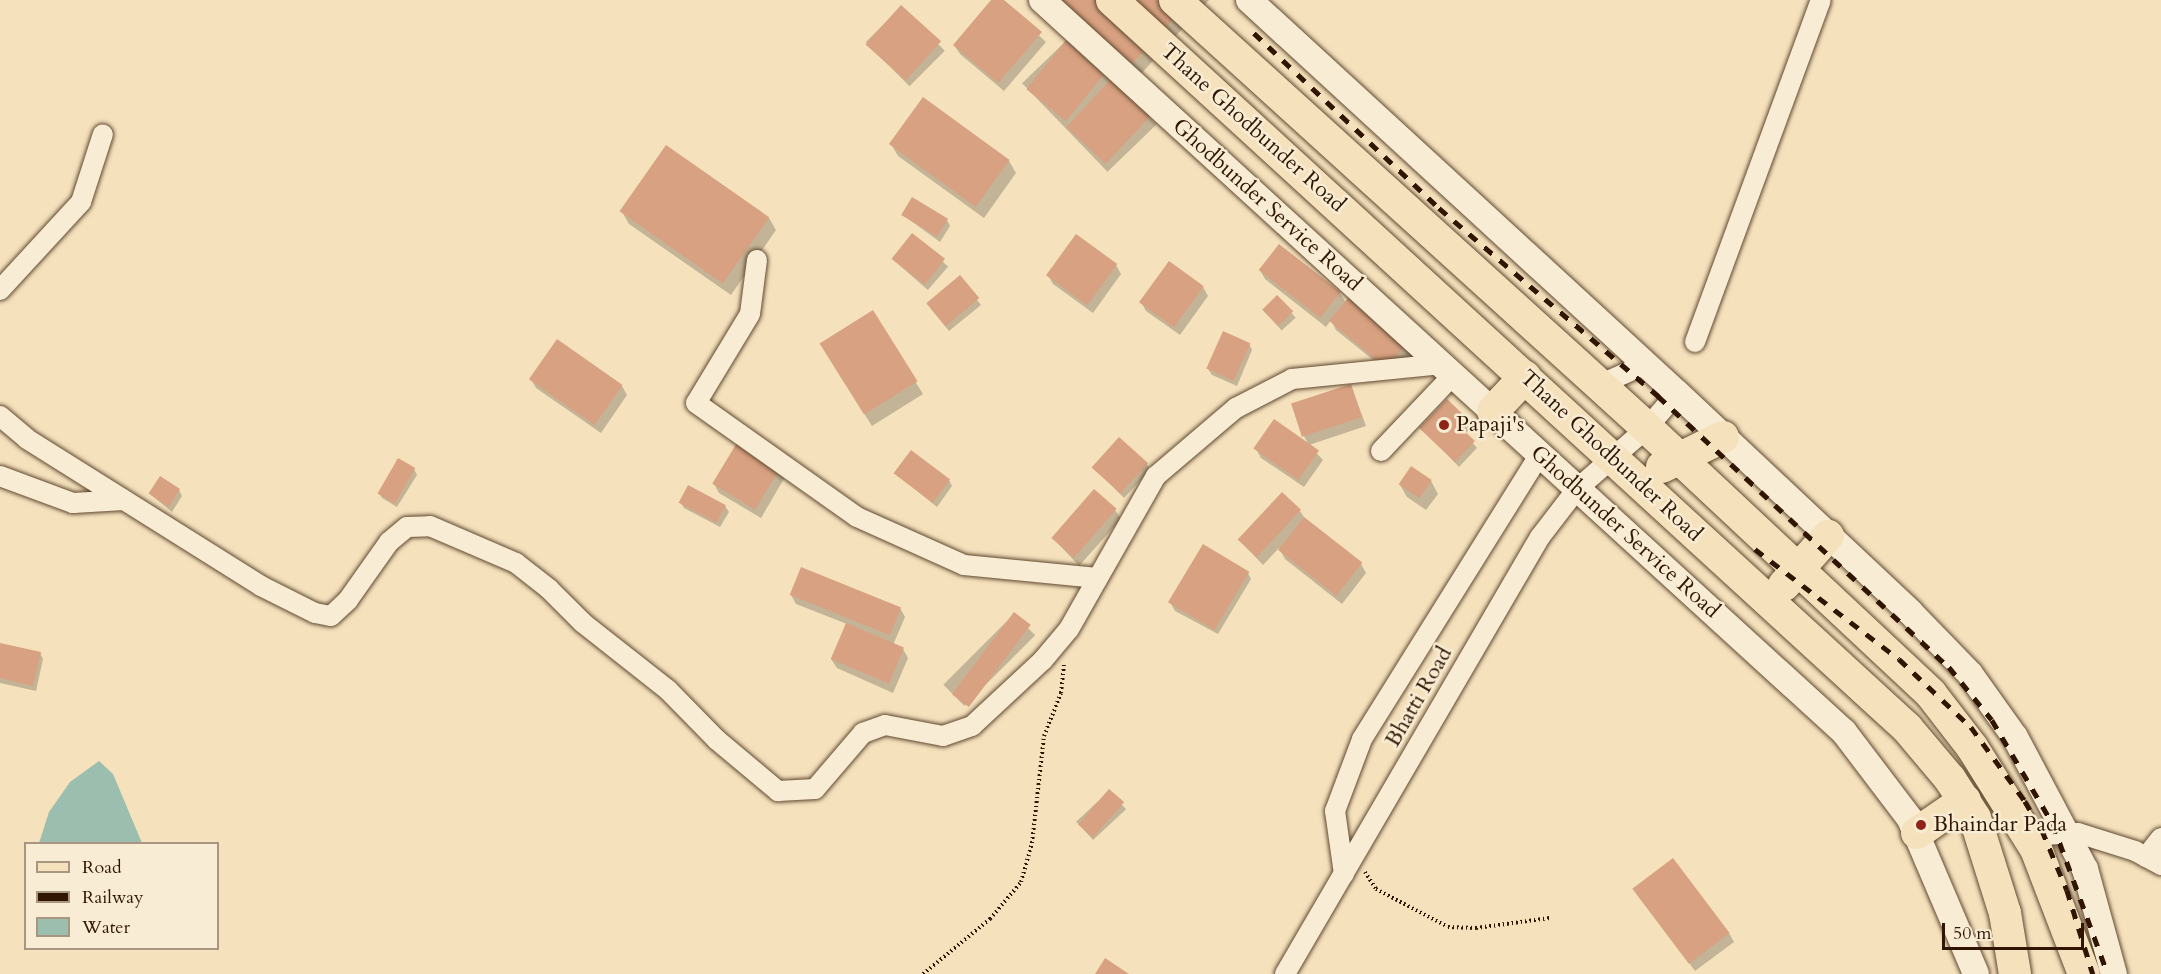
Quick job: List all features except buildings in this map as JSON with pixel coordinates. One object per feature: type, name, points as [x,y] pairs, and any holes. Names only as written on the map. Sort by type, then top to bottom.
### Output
[{"type":"main road","name":"Thane Ghodbunder Road","points":[[1112,0],[1907,728],[1965,800],[1975,818],[2005,913],[2012,963]]},
{"type":"main road","name":"Thane Ghodbunder Road","points":[[1175,0],[1647,428],[1796,571],[1931,694],[1972,747],[2036,849],[2084,974]]},
{"type":"main road","points":[[1493,411],[1525,377]]},
{"type":"main road","points":[[1637,480],[1723,437]]},
{"type":"main road","points":[[1769,601],[1828,536]]},
{"type":"main road","points":[[1917,832],[1965,800]]},
{"type":"main road","points":[[1987,974],[2012,963]]},
{"type":"street","name":"Ghodbunder Service Road","points":[[1042,0],[1844,732],[1917,832],[1976,974]]},
{"type":"street","points":[[1249,0],[1646,364],[1910,612],[1970,674],[2015,737],[2085,869],[2114,974]]},
{"type":"street","points":[[1695,342],[1821,0]]},
{"type":"street","points":[[0,290],[81,202],[103,134]]},
{"type":"street","points":[[757,260],[750,314],[696,403],[857,517],[964,565],[1097,578]]},
{"type":"street","points":[[1599,385],[1646,364]]},
{"type":"street","points":[[1381,451],[1448,369]]},
{"type":"street","points":[[0,416],[27,439],[261,586],[293,604],[331,616],[348,600],[389,542],[407,527],[430,526],[516,563],[549,589],[583,623],[668,690],[717,740],[778,791],[814,789],[863,733],[885,725],[943,736],[972,726],[1059,640],[1156,476],[1236,408],[1292,379],[1448,369]]},
{"type":"street","name":"Bhatti Road","points":[[1285,974],[1540,537],[1577,489],[1647,428],[1677,393]]},
{"type":"street","points":[[1349,866],[1335,811],[1362,739],[1540,454]]},
{"type":"street","points":[[0,476],[73,503],[124,500]]},
{"type":"street","points":[[2026,836],[2078,833],[2154,861],[2161,838]]},
{"type":"path","points":[[923,974],[990,920],[1022,882],[1032,843],[1044,736],[1061,693],[1064,663],[1059,640]]},
{"type":"path","points":[[1349,866],[1376,889],[1448,927],[1476,928],[1549,918]]},
{"type":"water","points":[[99,761],[113,774],[142,842],[39,842],[49,812],[70,782]]},
{"type":"railway","points":[[1254,33],[1439,208],[1658,396],[1949,667],[1992,720],[2053,824],[2108,974]]},
{"type":"railway","points":[[1755,549],[1899,659],[1971,727],[2025,801],[2042,830],[2067,890],[2093,974]]},
{"type":"place","name":"Papaji's","points":[[1444,425]]},
{"type":"place","name":"Bhaindar Pada","points":[[1921,825]]}]
